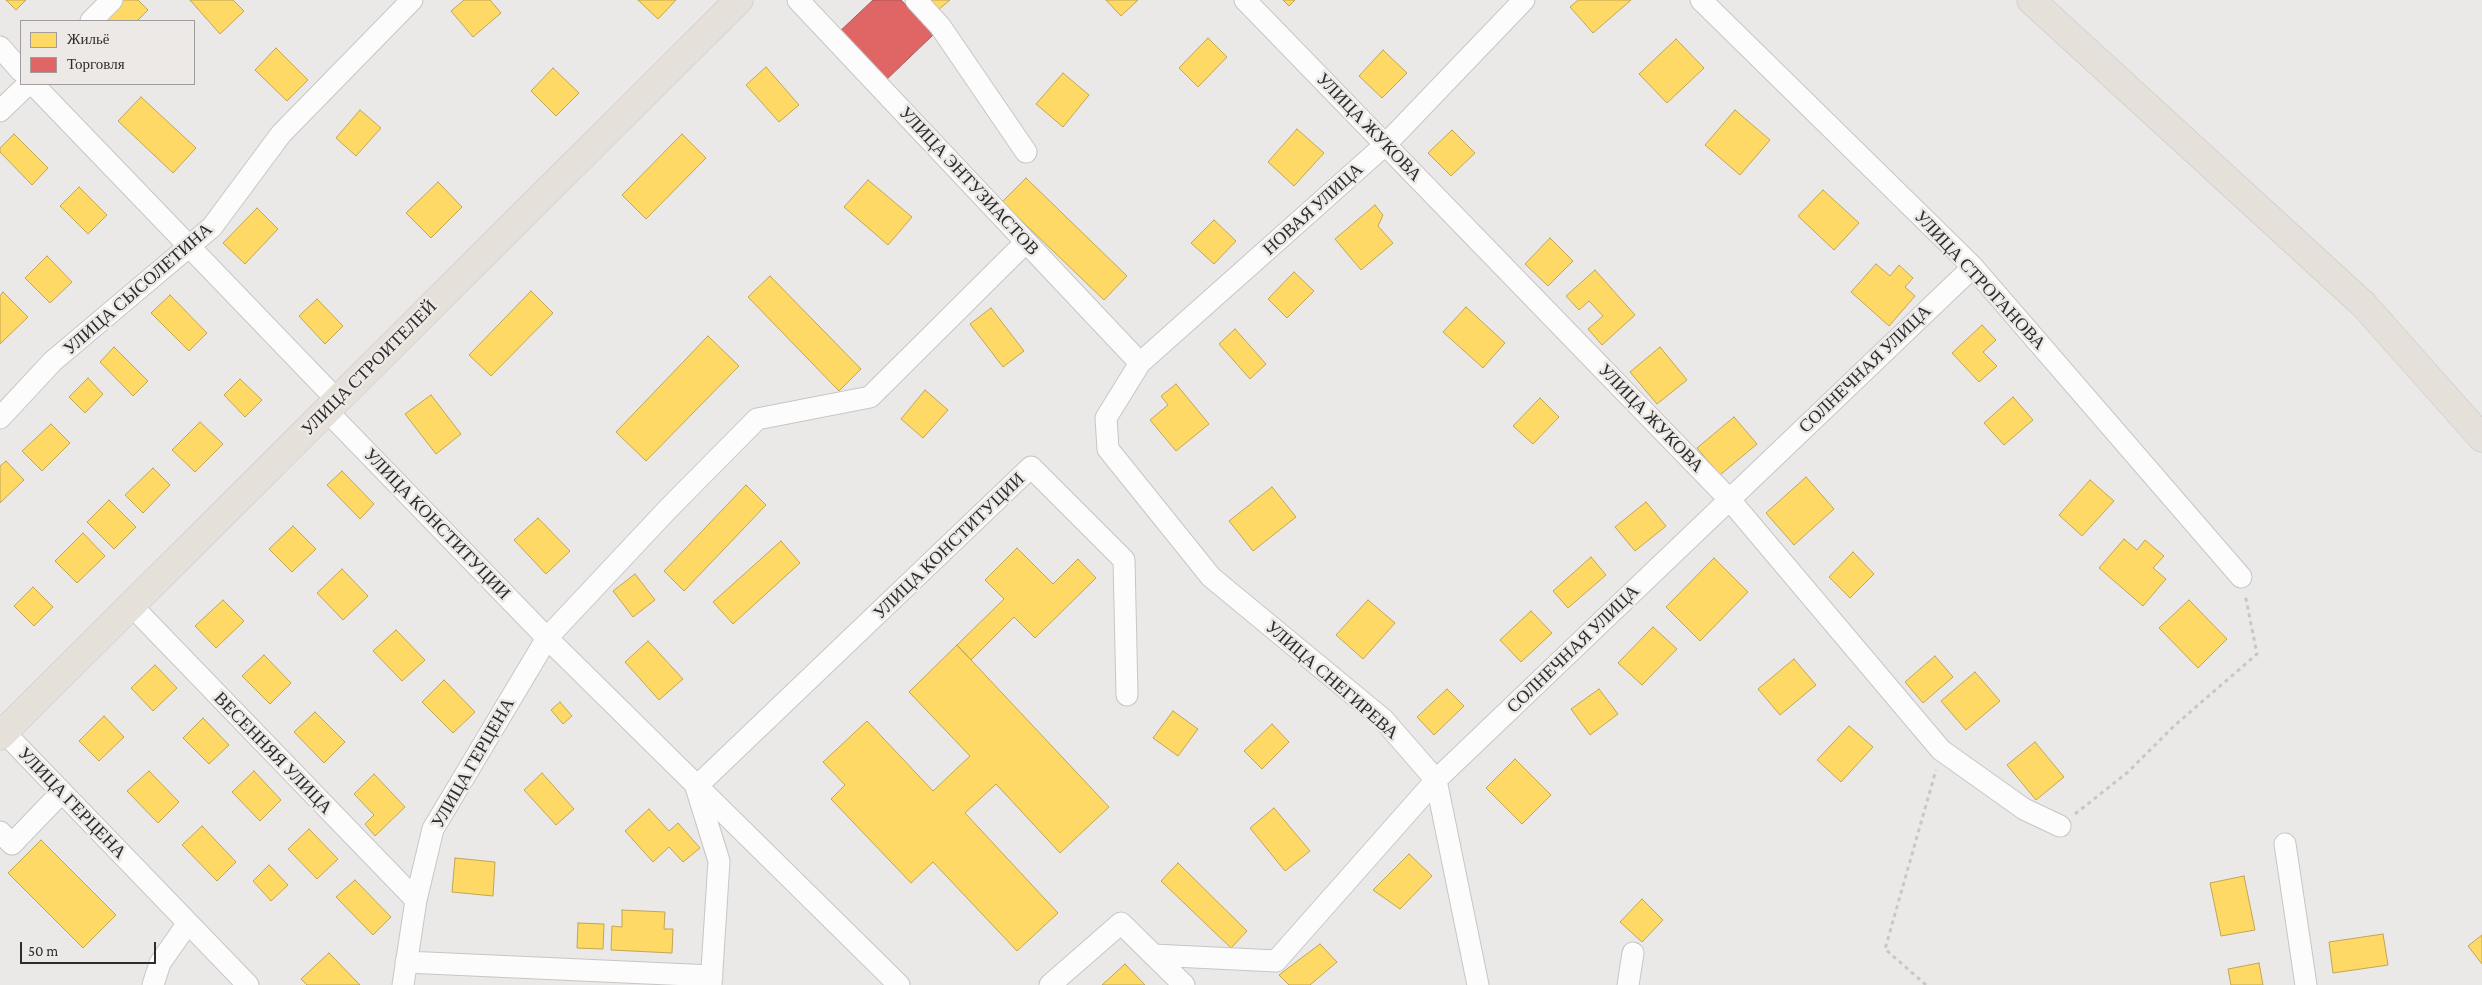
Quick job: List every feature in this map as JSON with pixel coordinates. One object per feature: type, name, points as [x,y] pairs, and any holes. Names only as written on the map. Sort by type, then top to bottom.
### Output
[{"type":"main road","name":"УЛИЦА СТРОИТЕЛЕЙ","points":[[1,732],[739,0]]},
{"type":"main road","points":[[2031,0],[2364,305],[2482,438]]},
{"type":"street","points":[[92,20],[112,0]]},
{"type":"street","name":"УЛИЦА СЫСОЛЕТИНА","points":[[0,418],[53,361],[212,226],[281,134],[412,0]]},
{"type":"street","name":"УЛИЦА ЭНТУЗИАСТОВ","points":[[798,0],[1140,363]]},
{"type":"street","points":[[916,0],[940,26],[1026,152]]},
{"type":"street","name":"УЛИЦА ЖУКОВА","points":[[1245,0],[1729,499],[1942,750],[2024,809],[2060,826]]},
{"type":"street","name":"НОВАЯ УЛИЦА","points":[[1106,418],[1140,363],[1386,144],[1524,0]]},
{"type":"street","name":"УЛИЦА СТРОГАНОВА","points":[[1701,0],[1973,267],[2241,576]]},
{"type":"street","points":[[0,47],[20,69]]},
{"type":"street","points":[[0,111],[27,85]]},
{"type":"street","name":"УЛИЦА КОНСТИТУЦИИ","points":[[34,85],[190,245],[332,405],[547,638],[696,788],[899,985]]},
{"type":"street","points":[[547,638],[668,508],[757,419],[870,397],[1026,242]]},
{"type":"street","name":"СОЛНЕЧНАЯ УЛИЦА","points":[[1153,955],[1276,961],[1436,780],[1973,267]]},
{"type":"street","name":"УЛИЦА СНЕГИРЕВА","points":[[1106,418],[1108,449],[1211,577],[1383,720],[1436,780],[1478,985]]},
{"type":"street","name":"УЛИЦА КОНСТИТУЦИИ","points":[[696,788],[1031,467],[1124,560],[1128,695]]},
{"type":"street","name":"ВЕСЕННЯЯ УЛИЦА","points":[[131,605],[416,900]]},
{"type":"street","name":"УЛИЦА ГЕРЦЕНА","points":[[403,985],[416,900],[433,829],[547,638]]},
{"type":"street","name":"УЛИЦА ГЕРЦЕНА","points":[[1,732],[62,792],[248,985]]},
{"type":"street","points":[[406,962],[711,980],[719,861],[696,788]]},
{"type":"street","points":[[0,832],[12,844],[62,792]]},
{"type":"street","points":[[2285,844],[2306,985]]},
{"type":"street","points":[[153,985],[160,963],[188,923]]},
{"type":"street","points":[[1050,985],[1121,924],[1184,985]]},
{"type":"street","points":[[1628,985],[1634,953]]},
{"type":"path","points":[[2060,826],[2128,772],[2174,726],[2257,654],[2241,576]]},
{"type":"path","points":[[1926,985],[1885,949],[1942,750]]},
{"type":"building: Жильё","points":[[6,0],[26,0],[16,10]]},
{"type":"building: Жильё","points":[[117,0],[138,0],[148,10],[138,20],[96,20]]},
{"type":"building: Жильё","points":[[190,0],[233,0],[244,11],[220,34]]},
{"type":"building: Жильё","points":[[464,0],[490,0],[501,13],[473,37],[451,11]]},
{"type":"building: Жильё","points":[[638,0],[676,0],[658,19]]},
{"type":"building: Жильё","points":[[929,0],[950,0],[938,10]]},
{"type":"building: Жильё","points":[[1106,0],[1138,0],[1121,16]]},
{"type":"building: Жильё","points":[[1283,0],[1295,0],[1289,6]]},
{"type":"building: Жильё","points":[[1578,0],[1631,0],[1593,33],[1570,7]]},
{"type":"building: Жильё","points":[[1208,38],[1227,57],[1198,87],[1179,68]]},
{"type":"building: Жильё","points":[[1676,39],[1704,68],[1667,103],[1639,74]]},
{"type":"building: Жильё","points":[[276,48],[308,80],[287,101],[255,70]]},
{"type":"building: Жильё","points":[[1383,50],[1407,73],[1382,98],[1359,76]]},
{"type":"building: Жильё","points":[[766,67],[799,105],[779,122],[746,85]]},
{"type":"building: Жильё","points":[[553,68],[579,93],[556,116],[531,91]]},
{"type":"building: Жильё","points":[[1063,73],[1089,95],[1063,127],[1036,104]]},
{"type":"building: Жильё","points":[[141,97],[196,148],[173,173],[118,121]]},
{"type":"building: Жильё","points":[[360,110],[381,128],[356,156],[336,138]]},
{"type":"building: Жильё","points":[[1735,110],[1770,140],[1740,175],[1705,145]]},
{"type":"building: Жильё","points":[[1297,129],[1324,153],[1294,186],[1268,162]]},
{"type":"building: Жильё","points":[[1452,130],[1475,153],[1451,176],[1428,153]]},
{"type":"building: Жильё","points":[[14,134],[48,168],[32,185],[0,152],[0,148]]},
{"type":"building: Жильё","points":[[682,134],[706,158],[646,219],[622,195]]},
{"type":"building: Жильё","points":[[1026,178],[1127,276],[1104,300],[1002,202]]},
{"type":"building: Жильё","points":[[868,180],[912,217],[888,245],[844,207]]},
{"type":"building: Жильё","points":[[438,182],[462,207],[431,238],[406,213]]},
{"type":"building: Жильё","points":[[79,187],[107,215],[88,234],[60,206]]},
{"type":"building: Жильё","points":[[1823,190],[1859,223],[1834,250],[1798,216]]},
{"type":"building: Жильё","points":[[1375,205],[1383,215],[1378,226],[1393,243],[1361,270],[1335,239]]},
{"type":"building: Жильё","points":[[257,208],[278,229],[245,264],[223,243]]},
{"type":"building: Жильё","points":[[1214,220],[1236,241],[1214,264],[1191,243]]},
{"type":"building: Жильё","points":[[1550,238],[1573,261],[1548,286],[1525,264]]},
{"type":"building: Жильё","points":[[47,256],[72,282],[50,303],[25,278]]},
{"type":"building: Жильё","points":[[1876,264],[1890,276],[1899,265],[1913,278],[1905,287],[1915,296],[1889,326],[1851,292]]},
{"type":"building: Жильё","points":[[1595,270],[1635,315],[1602,345],[1588,329],[1603,316],[1589,301],[1579,310],[1566,296]]},
{"type":"building: Жильё","points":[[1294,272],[1314,291],[1287,318],[1268,299]]},
{"type":"building: Жильё","points":[[770,276],[861,369],[839,391],[748,297]]},
{"type":"building: Жильё","points":[[531,291],[553,313],[491,376],[469,355]]},
{"type":"building: Жильё","points":[[3,292],[28,317],[0,344],[0,296]]},
{"type":"building: Жильё","points":[[170,295],[207,333],[189,351],[151,313]]},
{"type":"building: Жильё","points":[[317,299],[343,326],[325,344],[299,316]]},
{"type":"building: Жильё","points":[[1466,307],[1505,343],[1483,368],[1443,332]]},
{"type":"building: Жильё","points":[[991,308],[1024,351],[1003,367],[970,324]]},
{"type":"building: Жильё","points":[[1982,325],[1996,340],[1983,352],[1997,366],[1979,382],[1952,353]]},
{"type":"building: Жильё","points":[[1235,329],[1266,364],[1250,379],[1219,344]]},
{"type":"building: Жильё","points":[[708,336],[739,366],[646,461],[616,432]]},
{"type":"building: Жильё","points":[[114,347],[148,381],[133,396],[100,362]]},
{"type":"building: Жильё","points":[[1660,347],[1687,380],[1657,404],[1630,372]]},
{"type":"building: Жильё","points":[[88,378],[103,394],[85,413],[69,397]]},
{"type":"building: Жильё","points":[[240,379],[262,400],[245,417],[224,395]]},
{"type":"building: Жильё","points":[[1176,384],[1209,424],[1176,451],[1150,420],[1168,405],[1161,396]]},
{"type":"building: Жильё","points":[[925,390],[948,410],[923,438],[901,419]]},
{"type":"building: Жильё","points":[[431,395],[461,434],[436,454],[405,414]]},
{"type":"building: Жильё","points":[[2013,397],[2033,420],[2004,445],[1984,423]]},
{"type":"building: Жильё","points":[[1540,398],[1559,417],[1533,444],[1513,426]]},
{"type":"building: Жильё","points":[[1734,417],[1757,444],[1720,475],[1697,448]]},
{"type":"building: Жильё","points":[[200,422],[223,444],[195,472],[172,450]]},
{"type":"building: Жильё","points":[[51,424],[70,443],[42,471],[22,451]]},
{"type":"building: Жильё","points":[[6,461],[24,480],[0,503],[0,466]]},
{"type":"building: Жильё","points":[[153,468],[170,485],[143,513],[125,495]]},
{"type":"building: Жильё","points":[[342,471],[374,504],[360,519],[327,485]]},
{"type":"building: Жильё","points":[[1806,477],[1834,509],[1794,545],[1766,513]]},
{"type":"building: Жильё","points":[[2090,480],[2114,501],[2082,536],[2059,515]]},
{"type":"building: Жильё","points":[[746,485],[766,505],[684,591],[664,571]]},
{"type":"building: Жильё","points":[[1272,487],[1296,517],[1253,551],[1229,521]]},
{"type":"building: Жильё","points":[[109,500],[136,527],[114,549],[87,522]]},
{"type":"building: Жильё","points":[[1646,502],[1666,526],[1635,551],[1615,527]]},
{"type":"building: Жильё","points":[[538,518],[570,551],[546,574],[514,540]]},
{"type":"building: Жильё","points":[[293,526],[316,549],[292,572],[269,549]]},
{"type":"building: Жильё","points":[[83,533],[105,556],[77,583],[55,561]]},
{"type":"building: Жильё","points":[[2124,539],[2137,550],[2145,540],[2164,556],[2153,568],[2166,579],[2143,606],[2099,568]]},
{"type":"building: Жильё","points":[[781,541],[800,563],[733,624],[713,602]]},
{"type":"building: Жильё","points":[[1017,548],[1053,584],[1078,559],[1096,578],[1035,638],[1014,617],[971,660],[957,645],[1004,599],[985,580]]},
{"type":"building: Жильё","points":[[1853,552],[1874,574],[1850,598],[1829,577]]},
{"type":"building: Жильё","points":[[1591,557],[1606,575],[1568,608],[1553,591]]},
{"type":"building: Жильё","points":[[1714,558],[1748,592],[1700,641],[1666,607]]},
{"type":"building: Жильё","points":[[342,569],[368,596],[343,620],[317,593]]},
{"type":"building: Жильё","points":[[635,574],[655,600],[633,617],[613,591]]},
{"type":"building: Жильё","points":[[33,587],[53,607],[34,626],[14,606]]},
{"type":"building: Жильё","points":[[223,600],[244,621],[216,648],[195,626]]},
{"type":"building: Жильё","points":[[1368,600],[1395,623],[1363,659],[1336,635]]},
{"type":"building: Жильё","points":[[2189,600],[2227,639],[2198,668],[2159,628]]},
{"type":"building: Жильё","points":[[1531,611],[1552,633],[1521,662],[1500,640]]},
{"type":"building: Жильё","points":[[1653,627],[1677,649],[1642,685],[1618,663]]},
{"type":"building: Жильё","points":[[396,630],[425,660],[402,681],[373,651]]},
{"type":"building: Жильё","points":[[648,641],[683,679],[659,700],[625,662]]},
{"type":"building: Жильё","points":[[957,645],[1109,807],[1060,853],[996,784],[965,813],[1058,913],[1017,951],[933,862],[911,883],[831,799],[845,785],[823,762],[867,721],[933,791],[970,756],[909,692]]},
{"type":"building: Жильё","points":[[264,655],[291,683],[270,704],[242,676]]},
{"type":"building: Жильё","points":[[1935,656],[1953,677],[1923,703],[1905,682]]},
{"type":"building: Жильё","points":[[1794,659],[1816,685],[1780,715],[1758,689]]},
{"type":"building: Жильё","points":[[155,665],[177,688],[153,711],[131,688]]},
{"type":"building: Жильё","points":[[1975,672],[2000,701],[1966,730],[1941,701]]},
{"type":"building: Жильё","points":[[444,680],[475,712],[453,733],[422,702]]},
{"type":"building: Жильё","points":[[1447,689],[1464,706],[1434,735],[1417,717]]},
{"type":"building: Жильё","points":[[1599,689],[1618,714],[1590,735],[1571,709]]},
{"type":"building: Жильё","points":[[560,702],[572,716],[563,724],[551,710]]},
{"type":"building: Жильё","points":[[1173,711],[1198,729],[1178,756],[1153,738]]},
{"type":"building: Жильё","points":[[315,712],[345,742],[324,763],[294,732]]},
{"type":"building: Жильё","points":[[104,716],[124,737],[99,761],[79,741]]},
{"type":"building: Жильё","points":[[203,718],[229,745],[209,764],[183,738]]},
{"type":"building: Жильё","points":[[1272,724],[1289,742],[1262,769],[1244,751]]},
{"type":"building: Жильё","points":[[1849,726],[1873,747],[1841,782],[1817,760]]},
{"type":"building: Жильё","points":[[2035,742],[2064,777],[2036,800],[2007,765]]},
{"type":"building: Жильё","points":[[1515,759],[1551,795],[1522,824],[1486,788]]},
{"type":"building: Жильё","points":[[149,771],[179,802],[158,823],[127,791]]},
{"type":"building: Жильё","points":[[254,771],[281,800],[260,821],[232,792]]},
{"type":"building: Жильё","points":[[542,773],[574,809],[556,825],[524,790]]},
{"type":"building: Жильё","points":[[374,774],[405,807],[375,836],[365,824],[374,815],[354,794]]},
{"type":"building: Жильё","points":[[1274,808],[1310,851],[1285,871],[1250,828]]},
{"type":"building: Жильё","points":[[649,809],[669,831],[678,823],[700,848],[683,862],[669,847],[653,862],[625,831]]},
{"type":"building: Жильё","points":[[202,826],[236,862],[217,881],[182,845]]},
{"type":"building: Жильё","points":[[309,829],[338,859],[317,879],[288,849]]},
{"type":"building: Жильё","points":[[41,840],[116,915],[83,948],[8,873]]},
{"type":"building: Жильё","points":[[1409,854],[1432,876],[1400,909],[1373,890]]},
{"type":"building: Жильё","points":[[455,858],[495,862],[493,896],[452,892]]},
{"type":"building: Жильё","points":[[1178,863],[1247,931],[1231,948],[1161,881]]},
{"type":"building: Жильё","points":[[269,865],[288,885],[271,901],[253,881]]},
{"type":"building: Жильё","points":[[2244,876],[2255,930],[2221,936],[2210,883]]},
{"type":"building: Жильё","points":[[355,880],[391,917],[373,935],[336,897]]},
{"type":"building: Жильё","points":[[1642,899],[1663,920],[1642,942],[1620,922]]},
{"type":"building: Жильё","points":[[622,910],[665,912],[664,929],[673,929],[672,953],[611,950],[612,926],[622,927]]},
{"type":"building: Жильё","points":[[578,923],[604,924],[603,949],[577,948]]},
{"type":"building: Жильё","points":[[2383,934],[2388,965],[2333,973],[2329,942]]},
{"type":"building: Жильё","points":[[2482,935],[2482,964],[2468,946]]},
{"type":"building: Жильё","points":[[1320,944],[1337,962],[1310,985],[1289,985],[1279,975]]},
{"type":"building: Жильё","points":[[329,953],[360,985],[307,985],[301,979]]},
{"type":"building: Жильё","points":[[2259,963],[2263,985],[2231,985],[2228,969]]},
{"type":"building: Жильё","points":[[1125,964],[1145,985],[1102,985]]},
{"type":"building: Торговля","points":[[873,0],[901,0],[934,34],[885,81],[838,33]]}]
